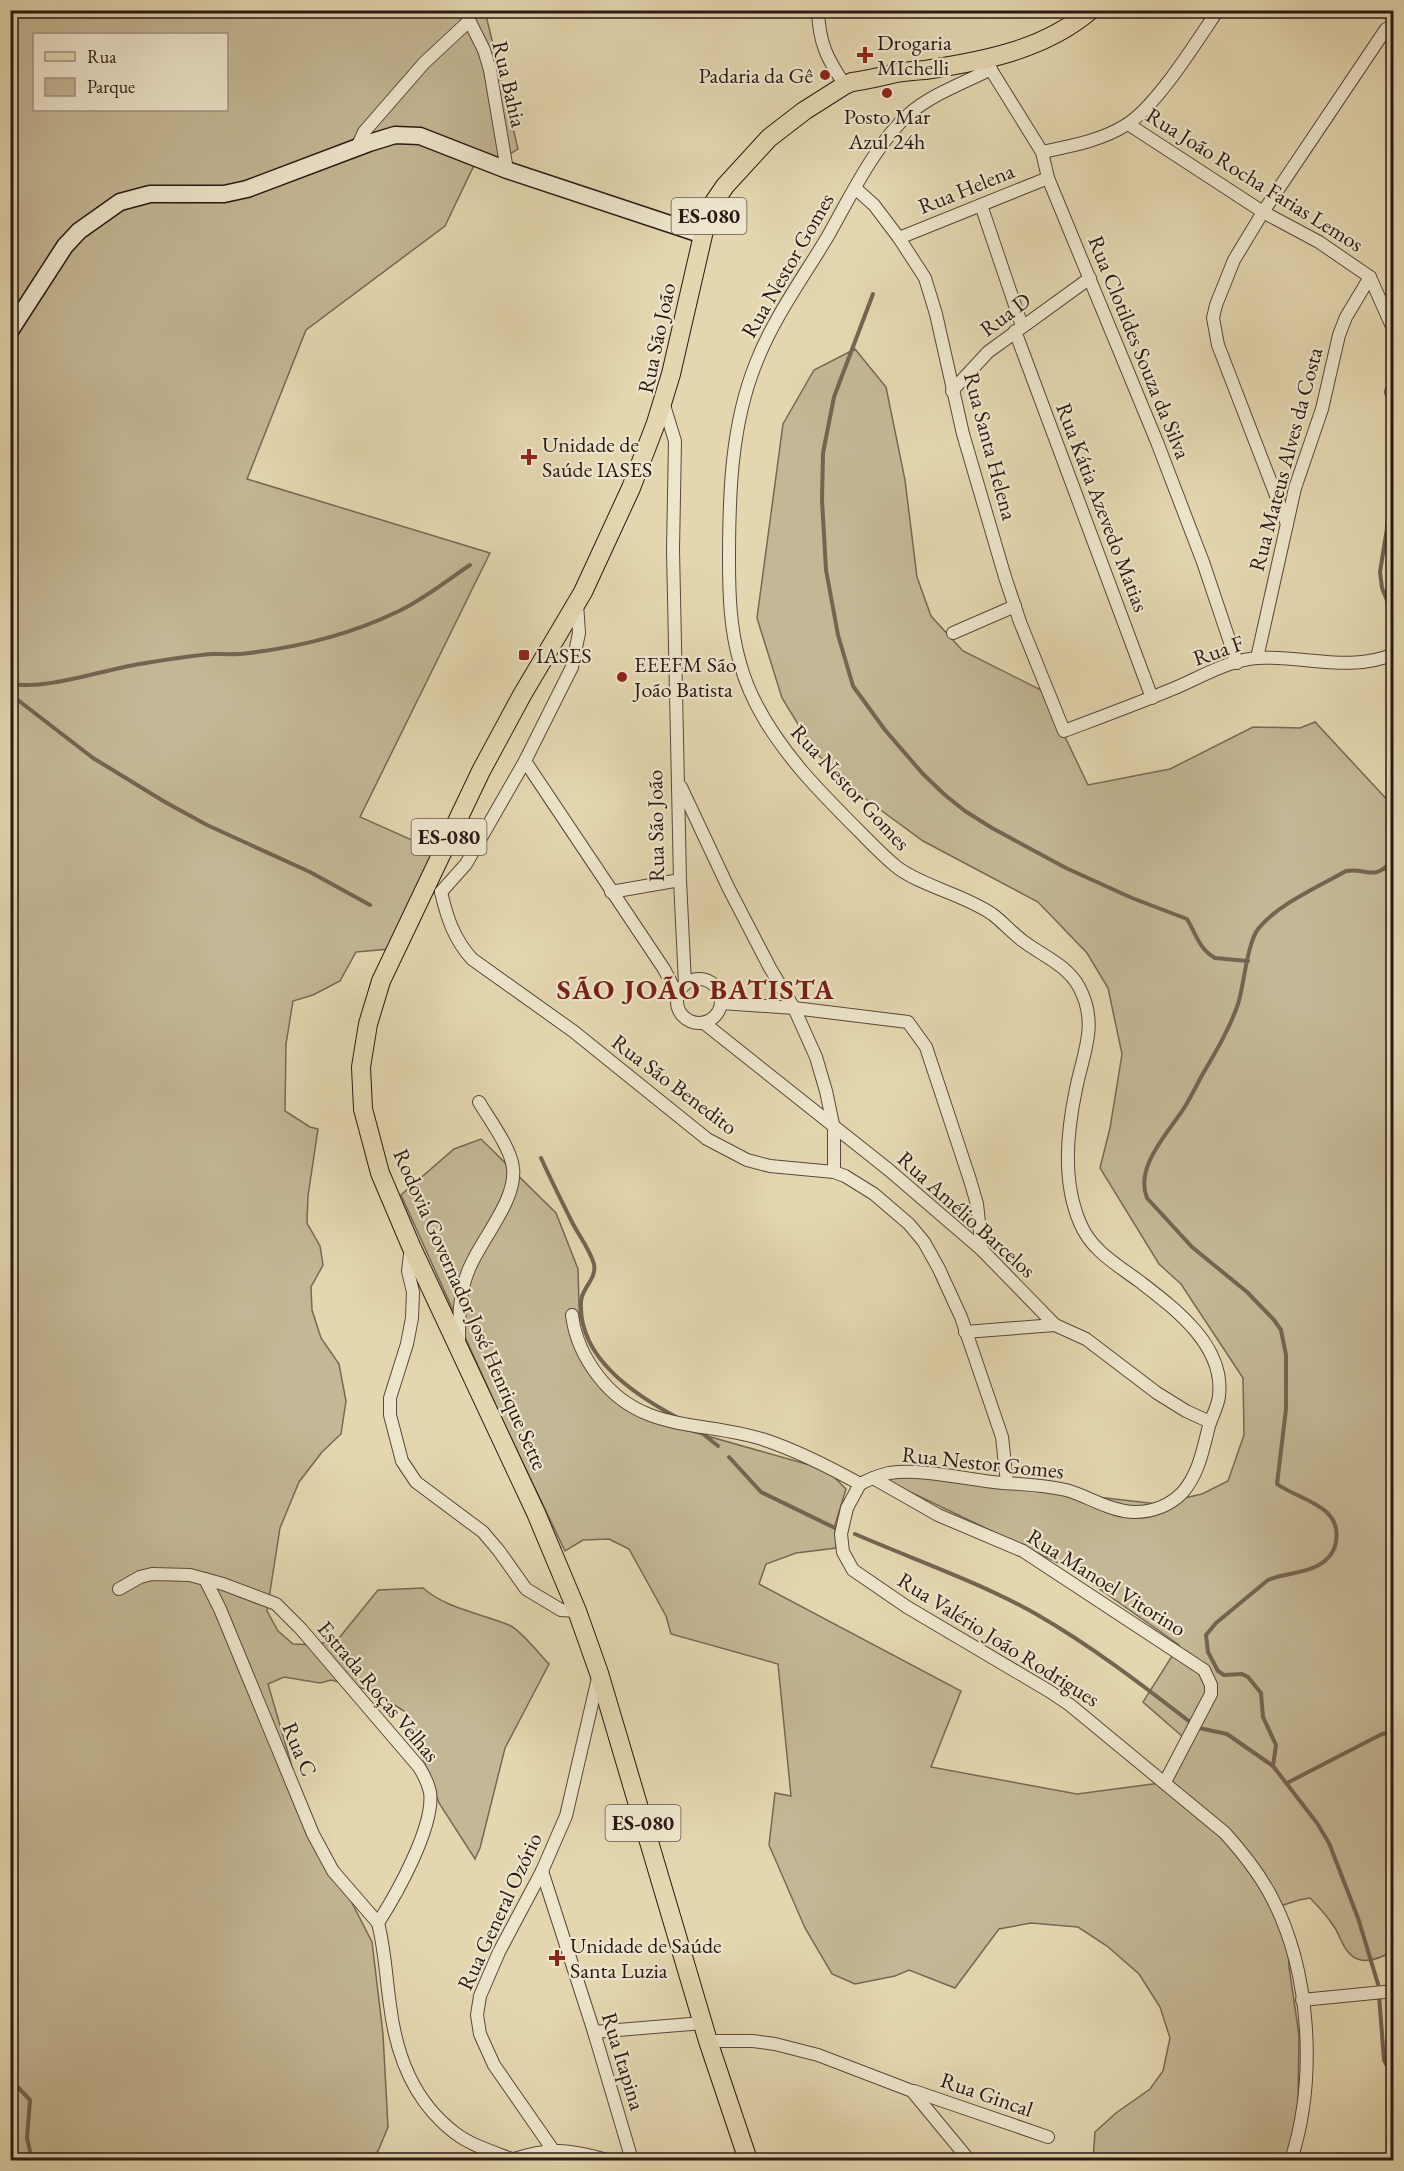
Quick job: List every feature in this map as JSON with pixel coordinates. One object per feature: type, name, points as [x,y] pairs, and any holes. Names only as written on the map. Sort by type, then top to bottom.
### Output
[{"type":"main road","name":"ES-080","points":[[987,64],[1046,40],[1079,21],[1091,10]]},
{"type":"main road","name":"Rua São João","points":[[663,402],[712,205],[720,193],[770,138],[804,111],[852,82],[899,72],[987,64]]},
{"type":"main road","name":"Rodovia Governador José Henrique Sette","points":[[663,402],[631,488],[576,603],[481,771],[434,889],[381,981],[368,1024],[361,1067],[363,1109],[380,1173],[411,1246],[540,1521],[577,1611],[598,1673],[708,2041],[748,2160]]},
{"type":"street","points":[[818,10],[823,48],[827,60],[845,85]]},
{"type":"street","points":[[1042,152],[1082,143],[1128,124],[1160,92],[1218,10]]},
{"type":"street","points":[[357,147],[364,132],[466,16]]},
{"type":"street","name":"Rua Bahia","points":[[466,16],[484,50],[490,70],[507,170]]},
{"type":"street","points":[[1287,524],[1214,331],[1216,305],[1234,260],[1263,212],[1386,29]]},
{"type":"street","name":"Rua Clotildes Souza da Silva","points":[[987,64],[1042,152],[1048,178],[1161,453],[1203,562],[1237,663]]},
{"type":"street","name":"Rua Nestor Gomes","points":[[860,1484],[889,1473],[933,1474],[1007,1483],[1036,1484],[1078,1493],[1125,1512],[1143,1512],[1164,1506],[1178,1497],[1190,1482],[1205,1447],[1210,1422],[1219,1399],[1216,1373],[1206,1345],[1178,1313],[1098,1250],[1084,1232],[1075,1210],[1068,1183],[1068,1161],[1076,1087],[1090,1036],[1085,1001],[1079,987],[1059,964],[1023,941],[990,912],[915,878],[887,859],[812,783],[762,715],[748,687],[740,665],[732,621],[729,505],[740,412],[751,377],[773,324],[891,133],[920,106],[987,64]]},
{"type":"street","name":"Rua João Rocha Farias Lemos","points":[[1128,124],[1263,212],[1319,242],[1370,277],[1394,331]]},
{"type":"street","points":[[10,331],[65,246],[79,231],[120,202],[150,194],[224,194],[247,189],[357,147],[396,135],[420,136],[507,170],[703,235]]},
{"type":"street","name":"Rua Helena","points":[[899,238],[1048,178]]},
{"type":"street","name":"Rua Santa Helena","points":[[855,188],[874,205],[899,238],[921,270],[928,286],[963,434],[1015,606],[1064,731]]},
{"type":"street","name":"Rua Kátia Azevedo Matias","points":[[981,205],[1018,329],[1152,698]]},
{"type":"street","name":"Rua Mateus Alves da Costa","points":[[1257,658],[1295,488],[1322,409],[1339,335],[1346,317],[1370,277]]},
{"type":"street","name":"Rua D","points":[[952,391],[978,361],[1018,329],[1090,278]]},
{"type":"street","points":[[1394,386],[1391,392],[1394,393]]},
{"type":"street","name":"Rua São João","points":[[663,402],[675,441],[673,550],[681,989]]},
{"type":"street","points":[[434,889],[466,864],[525,761],[572,668],[579,633],[576,603]]},
{"type":"street","points":[[953,633],[1015,606]]},
{"type":"street","name":"Rua F","points":[[1064,731],[1237,663],[1257,658],[1349,663],[1367,662],[1394,654]]},
{"type":"street","points":[[525,761],[611,892],[664,969],[681,989]]},
{"type":"street","points":[[679,783],[728,887],[770,968],[794,1008],[816,1057],[834,1129],[834,1172]]},
{"type":"street","points":[[611,892],[680,880]]},
{"type":"street","name":"Rua São Benedito","points":[[434,889],[453,932],[472,958],[573,1031],[707,1138],[747,1160],[770,1166],[834,1172],[857,1182],[909,1224],[924,1242],[961,1317],[1002,1437],[1007,1483]]},
{"type":"street","points":[[699,978],[708,980],[715,986],[720,994],[721,1003],[718,1012],[704,1023],[694,1023],[686,1019],[679,1012],[676,1004],[681,989],[699,978]]},
{"type":"street","points":[[721,1003],[794,1008],[908,1022],[926,1047],[970,1180],[977,1204],[982,1250]]},
{"type":"street","name":"Rua Amélio Barcelos","points":[[704,1023],[834,1129],[889,1170],[982,1250],[1055,1325],[1086,1339],[1157,1393],[1186,1411],[1210,1422]]},
{"type":"street","points":[[459,1346],[460,1298],[464,1282],[469,1268],[504,1205],[513,1176],[513,1165],[509,1154],[479,1102]]},
{"type":"street","points":[[411,1246],[408,1271],[413,1293],[412,1318],[407,1344],[390,1398],[390,1414],[402,1461],[416,1482],[483,1532],[526,1590],[561,1610],[577,1611]]},
{"type":"street","points":[[572,1315],[574,1331],[592,1369],[623,1401],[643,1414],[664,1421],[765,1440],[860,1484]]},
{"type":"street","points":[[965,1332],[1055,1325]]},
{"type":"street","name":"Rua Manoel Vitorino","points":[[873,1478],[938,1515],[1023,1551],[1203,1670],[1211,1685],[1211,1694],[1165,1782]]},
{"type":"street","name":"Rua Valério João Rodrigues","points":[[860,1484],[847,1508],[841,1534],[843,1552],[853,1570],[907,1607],[1050,1690],[1077,1710],[1225,1833],[1242,1852],[1271,1896],[1292,1944],[1299,1973],[1306,2036],[1304,2102],[1291,2160]]},
{"type":"street","name":"Estrada Roças Velhas","points":[[119,1589],[140,1577],[152,1574],[190,1575],[269,1601],[285,1612],[418,1767],[430,1792],[428,1818],[397,1890],[378,1923]]},
{"type":"street","name":"Rua C","points":[[205,1579],[220,1609],[313,1834],[339,1879],[378,1923]]},
{"type":"street","name":"Rua General Ozório","points":[[554,2150],[494,2065],[480,2034],[477,2014],[480,1996],[499,1952],[542,1871],[566,1816],[598,1673]]},
{"type":"street","name":"Rua Itapina","points":[[542,1871],[632,2160]]},
{"type":"street","points":[[378,1923],[394,2038],[405,2071],[414,2088],[431,2110],[455,2133],[476,2145],[512,2160],[533,2153],[554,2150],[578,2152],[607,2160]]},
{"type":"street","points":[[1302,2000],[1394,1991]]},
{"type":"street","points":[[594,2032],[703,2023]]},
{"type":"street","name":"Rua Gincal","points":[[708,2041],[753,2041],[818,2055],[912,2091],[1048,2137]]},
{"type":"street","points":[[912,2091],[969,2160]]},
{"type":"green space","points":[[11,11],[485,11],[518,149],[496,163],[478,157],[445,226],[306,330],[247,479],[490,553],[360,817],[439,852],[390,949],[356,952],[340,981],[313,995],[293,1001],[286,1044],[285,1111],[310,1127],[318,1129],[308,1196],[307,1223],[320,1246],[323,1265],[311,1287],[312,1310],[321,1338],[339,1364],[346,1401],[341,1434],[322,1452],[299,1482],[280,1528],[267,1611],[278,1631],[293,1644],[316,1645],[339,1638],[378,1590],[423,1588],[453,1606],[514,1628],[549,1664],[505,1748],[480,1848],[475,1859],[439,1803],[407,1713],[373,1691],[331,1680],[320,1683],[284,1677],[268,1684],[305,1811],[372,1942],[383,2034],[388,2127],[378,2151],[368,2160],[11,2160]]},
{"type":"green space","points":[[855,349],[886,387],[905,480],[917,577],[931,616],[963,651],[1043,691],[1088,785],[1170,769],[1253,727],[1300,728],[1315,722],[1393,806],[1393,1951],[1371,1960],[1359,1960],[1354,1957],[1349,1953],[1329,1920],[1310,1898],[1271,1909],[1288,1933],[1289,1967],[1299,2035],[1298,2105],[1288,2160],[1091,2160],[1093,2159],[1095,2132],[1116,2113],[1150,2089],[1163,2071],[1170,2038],[1160,2007],[1139,1974],[1107,1946],[1078,1927],[1031,1923],[999,1929],[955,1988],[909,1970],[895,1976],[855,1984],[832,1974],[805,1928],[769,1845],[775,1793],[791,1796],[778,1664],[671,1634],[666,1616],[629,1549],[609,1539],[583,1540],[565,1551],[508,1432],[401,1195],[454,1149],[481,1139],[556,1213],[578,1269],[580,1338],[602,1375],[644,1418],[827,1470],[846,1489],[835,1525],[836,1548],[796,1553],[766,1564],[759,1584],[961,1691],[931,1767],[1077,1794],[1160,1783],[1191,1744],[1143,1702],[1179,1645],[1071,1569],[883,1479],[912,1476],[1158,1504],[1202,1494],[1228,1481],[1244,1435],[1243,1378],[1181,1284],[1159,1264],[1100,1168],[1110,1128],[1122,1054],[1108,988],[1087,953],[1038,902],[923,841],[863,797],[815,752],[782,698],[757,618],[783,424],[814,370]]},
{"type":"waterway","points":[[873,294],[834,397],[823,453],[822,500],[826,570],[838,635],[853,686],[885,730],[923,774],[965,811],[1066,868],[1132,898],[1187,919],[1201,946],[1215,958],[1248,961]]},
{"type":"waterway","points":[[1394,485],[1380,572],[1382,588],[1394,617]]},
{"type":"waterway","points":[[10,684],[58,682],[158,661],[212,654],[244,654],[324,638],[362,627],[407,607],[470,565]]},
{"type":"waterway","points":[[10,694],[93,758],[165,802],[207,825],[310,872],[370,905]]},
{"type":"waterway","points":[[1273,1766],[1276,1745],[1263,1717],[1261,1693],[1248,1677],[1242,1674],[1224,1675],[1218,1671],[1208,1652],[1206,1635],[1216,1623],[1268,1580],[1311,1569],[1324,1562],[1334,1549],[1336,1529],[1326,1511],[1277,1484],[1286,1409],[1286,1355],[1281,1330],[1247,1292],[1192,1247],[1147,1198],[1144,1186],[1145,1174],[1149,1161],[1186,1105],[1230,1023],[1238,1004],[1251,944],[1258,929],[1287,904],[1346,871],[1375,873],[1394,860]]},
{"type":"waterway","points":[[541,1158],[594,1264],[593,1275],[583,1292],[581,1302],[583,1322],[589,1341],[599,1357],[628,1386],[678,1418]]},
{"type":"waterway","points":[[702,1433],[718,1446]]},
{"type":"waterway","points":[[729,1457],[761,1492],[835,1528]]},
{"type":"waterway","points":[[855,1534],[970,1581],[1036,1614],[1096,1652],[1190,1722]]},
{"type":"waterway","points":[[1199,1728],[1227,1734],[1273,1766],[1317,1823],[1329,1843],[1358,1918],[1378,1984]]},
{"type":"waterway","points":[[1287,1783],[1394,1730]]},
{"type":"waterway","points":[[1379,1995],[1384,2060],[1394,2079]]},
{"type":"waterway","points":[[10,2079],[30,2100],[27,2138],[32,2160]]},
{"type":"place","name":"Drogaria MIchelli","points":[[865,55]]},
{"type":"place","name":"Padaria da Gê","points":[[825,75]]},
{"type":"place","name":"Posto Mar Azul 24h","points":[[887,93]]},
{"type":"place","name":"Unidade de Saúde IASES","points":[[529,457]]},
{"type":"place","name":"IASES","points":[[524,655]]},
{"type":"place","name":"EEEFM São João Batista","points":[[622,677]]},
{"type":"place","name":"Unidade de Saúde Santa Luzia","points":[[557,1958]]},
{"type":"district","name":"SÃO JOÃO BATISTA","points":[[696,989]]}]
